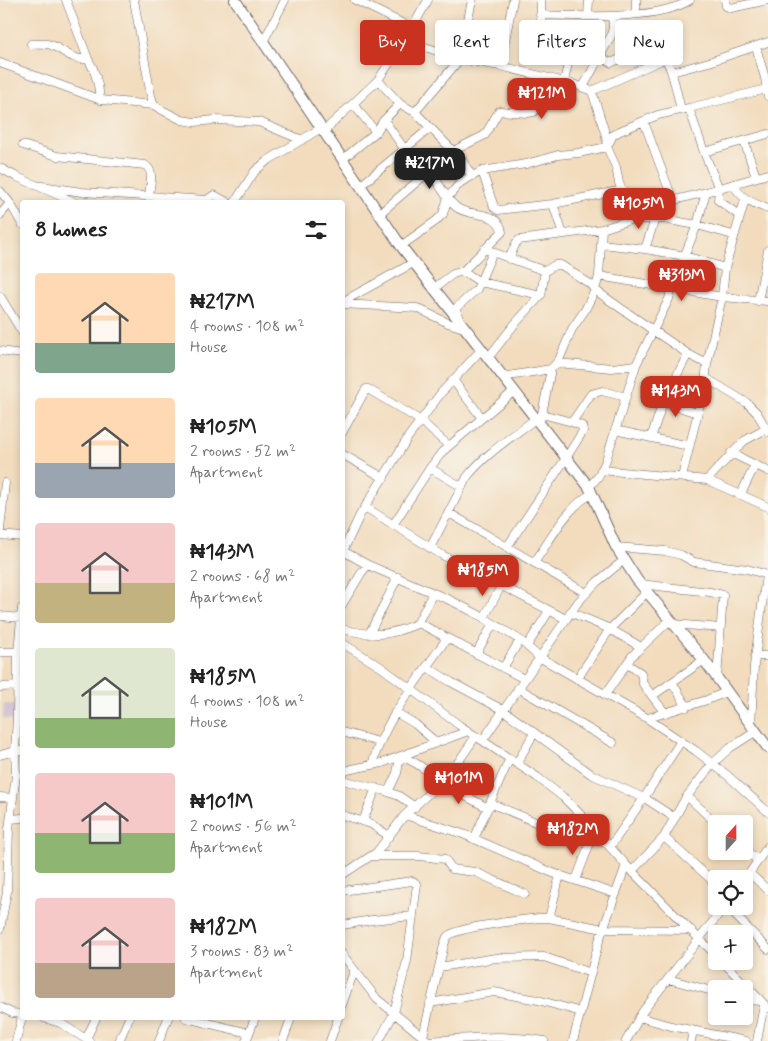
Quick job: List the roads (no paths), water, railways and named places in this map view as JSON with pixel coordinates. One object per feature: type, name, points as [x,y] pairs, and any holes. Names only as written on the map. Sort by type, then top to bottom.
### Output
[{"type":"street","points":[[66,0],[93,68],[100,91],[100,100]]},
{"type":"street","points":[[134,0],[150,96],[154,105]]},
{"type":"street","points":[[263,42],[285,0]]},
{"type":"street","points":[[356,0],[396,20]]},
{"type":"street","points":[[416,20],[426,0]]},
{"type":"street","points":[[468,20],[472,0]]},
{"type":"street","points":[[500,66],[512,0]]},
{"type":"street","points":[[541,0],[541,35],[564,48],[570,54],[564,82]]},
{"type":"street","points":[[588,16],[589,0]]},
{"type":"street","points":[[636,0],[636,14]]},
{"type":"street","points":[[672,0],[673,9]]},
{"type":"street","points":[[540,15],[612,16],[636,14],[673,9],[690,0]]},
{"type":"street","points":[[725,0],[726,6],[730,8],[768,0]]},
{"type":"street","points":[[240,3],[263,42],[343,159],[378,215],[472,339],[514,392],[539,419],[590,490],[616,547],[643,588],[704,660],[768,748]]},
{"type":"street","points":[[605,46],[613,31],[612,16]]},
{"type":"street","points":[[672,72],[768,42]]},
{"type":"street","points":[[31,44],[54,46],[70,56],[82,60],[88,59]]},
{"type":"street","points":[[607,147],[613,135],[658,115],[767,93],[767,78],[756,47]]},
{"type":"street","points":[[0,63],[100,100],[154,105],[188,122],[215,120],[260,122],[302,140]]},
{"type":"street","points":[[236,200],[255,171],[267,161],[322,130],[354,104],[378,80],[388,65]]},
{"type":"street","points":[[415,112],[455,65]]},
{"type":"street","points":[[494,65],[583,87],[592,91],[650,65]]},
{"type":"street","points":[[583,87],[595,65]]},
{"type":"street","points":[[668,65],[719,189],[718,200],[740,216]]},
{"type":"street","points":[[378,215],[453,151],[486,135],[499,110],[534,112],[545,78]]},
{"type":"street","points":[[378,80],[400,104],[415,112],[453,151],[472,176]]},
{"type":"street","points":[[592,91],[606,136],[607,147],[623,190],[630,220]]},
{"type":"street","points":[[354,104],[376,132]]},
{"type":"street","points":[[343,159],[376,132],[384,120],[400,104]]},
{"type":"street","points":[[384,120],[405,150]]},
{"type":"street","points":[[644,122],[673,198],[678,200],[768,174]]},
{"type":"street","points":[[360,186],[430,128]]},
{"type":"street","points":[[704,152],[768,134]]},
{"type":"street","points":[[744,140],[756,177]]},
{"type":"street","points":[[24,146],[57,156],[145,165],[149,167],[151,174],[149,195]]},
{"type":"street","points":[[401,246],[436,221],[443,214],[448,197],[461,182],[472,176],[482,172],[526,164],[558,155],[607,147]]},
{"type":"street","points":[[0,168],[69,200]]},
{"type":"street","points":[[430,170],[455,206],[462,210],[484,215],[498,222],[502,227],[502,232],[463,271],[453,274],[433,289]]},
{"type":"street","points":[[482,172],[494,208],[498,210],[553,204],[623,190]]},
{"type":"street","points":[[733,184],[745,200],[768,209]]},
{"type":"street","points":[[35,185],[82,192],[207,200],[214,195],[223,200]]},
{"type":"street","points":[[0,191],[10,203],[20,220]]},
{"type":"street","points":[[534,563],[570,512],[586,496],[601,470],[636,365],[666,304],[697,225],[706,192]]},
{"type":"street","points":[[682,477],[706,378],[707,364],[722,297],[724,268],[745,200]]},
{"type":"street","points":[[0,215],[10,203]]},
{"type":"street","points":[[553,204],[564,234]]},
{"type":"street","points":[[509,259],[519,240],[602,229],[630,220],[655,219],[697,225],[734,235]]},
{"type":"street","points":[[645,249],[655,219]]},
{"type":"street","points":[[430,548],[467,477],[477,466],[539,419],[554,366],[572,328],[585,310],[595,290],[599,276],[602,229]]},
{"type":"street","points":[[602,244],[685,256],[724,268]]},
{"type":"street","points":[[484,249],[545,270],[555,265],[561,265],[688,354],[707,364]]},
{"type":"street","points":[[758,301],[768,250]]},
{"type":"street","points":[[472,339],[455,309],[477,289],[493,252]]},
{"type":"street","points":[[345,301],[413,263]]},
{"type":"street","points":[[345,547],[365,507],[441,392],[514,325],[541,295],[545,270]]},
{"type":"street","points":[[463,271],[480,282],[541,295]]},
{"type":"street","points":[[599,276],[722,297],[768,301]]},
{"type":"street","points":[[0,296],[20,329]]},
{"type":"street","points":[[345,303],[417,308],[448,323],[464,328]]},
{"type":"street","points":[[0,351],[20,354]]},
{"type":"street","points":[[651,438],[663,402],[688,354]]},
{"type":"street","points":[[502,377],[554,366],[612,368],[636,365]]},
{"type":"street","points":[[706,378],[747,403],[757,413],[767,430],[744,441],[707,480]]},
{"type":"street","points":[[452,380],[482,418]]},
{"type":"street","points":[[345,428],[366,389],[374,391],[421,421],[449,446]]},
{"type":"street","points":[[572,422],[591,394],[602,391],[626,397]]},
{"type":"street","points":[[393,525],[430,468],[449,446],[514,392]]},
{"type":"street","points":[[663,402],[697,413]]},
{"type":"street","points":[[507,547],[582,431],[582,426],[572,422],[539,419]]},
{"type":"street","points":[[615,430],[689,446]]},
{"type":"street","points":[[731,453],[768,472]]},
{"type":"street","points":[[345,456],[384,478]]},
{"type":"street","points":[[741,494],[755,465]]},
{"type":"street","points":[[430,468],[462,487]]},
{"type":"street","points":[[601,470],[707,480],[768,507]]},
{"type":"street","points":[[0,530],[5,484]]},
{"type":"street","points":[[365,507],[430,548],[549,611],[610,629],[640,647]]},
{"type":"street","points":[[449,513],[586,593]]},
{"type":"street","points":[[345,532],[351,535]]},
{"type":"street","points":[[0,535],[20,537]]},
{"type":"street","points":[[573,1041],[603,929],[616,894],[629,868],[664,837],[687,796],[712,764],[753,729],[756,656],[767,575],[746,569],[694,562],[682,555],[665,551],[616,547]]},
{"type":"street","points":[[345,552],[368,565],[433,592],[484,618],[520,640],[539,657],[648,718],[712,764],[768,812]]},
{"type":"street","points":[[345,873],[372,856],[405,815],[442,782],[503,710],[586,593],[624,560]]},
{"type":"street","points":[[345,600],[368,565]]},
{"type":"street","points":[[369,634],[398,577]]},
{"type":"street","points":[[484,618],[501,586]]},
{"type":"street","points":[[643,588],[722,594],[724,599],[717,679]]},
{"type":"street","points":[[577,679],[610,629],[643,588]]},
{"type":"street","points":[[419,623],[433,592]]},
{"type":"street","points":[[527,646],[549,611]]},
{"type":"street","points":[[0,616],[20,618]]},
{"type":"street","points":[[605,695],[640,647],[671,622],[721,628]]},
{"type":"street","points":[[345,630],[382,635],[400,631],[419,623]]},
{"type":"street","points":[[419,623],[524,679]]},
{"type":"street","points":[[476,654],[494,624]]},
{"type":"street","points":[[0,929],[7,892],[9,829],[19,751],[20,686],[18,652],[20,629]]},
{"type":"street","points":[[372,765],[379,742],[395,712],[447,638]]},
{"type":"street","points":[[503,668],[520,640]]},
{"type":"street","points":[[345,645],[381,667],[468,731],[510,758],[563,797],[629,868],[708,947]]},
{"type":"street","points":[[0,652],[18,652]]},
{"type":"street","points":[[756,656],[768,656]]},
{"type":"street","points":[[652,696],[704,660]]},
{"type":"street","points":[[627,664],[641,673],[644,684],[665,713]]},
{"type":"street","points":[[428,667],[451,682],[503,710],[591,774],[644,798],[675,818]]},
{"type":"street","points":[[672,682],[687,706]]},
{"type":"street","points":[[0,687],[20,686]]},
{"type":"street","points":[[518,688],[613,743]]},
{"type":"street","points":[[648,718],[726,692]]},
{"type":"street","points":[[395,712],[415,724],[437,743]]},
{"type":"street","points":[[345,771],[401,757],[468,731]]},
{"type":"street","points":[[345,733],[379,742]]},
{"type":"street","points":[[517,763],[534,733]]},
{"type":"street","points":[[608,845],[644,798],[681,741]]},
{"type":"street","points":[[0,755],[19,751]]},
{"type":"street","points":[[401,757],[418,764],[442,782],[489,805],[557,832],[608,845]]},
{"type":"street","points":[[388,792],[398,773],[401,757]]},
{"type":"street","points":[[474,838],[510,758]]},
{"type":"street","points":[[345,781],[388,792],[415,807]]},
{"type":"street","points":[[363,821],[376,788]]},
{"type":"street","points":[[687,796],[708,816]]},
{"type":"street","points":[[0,797],[13,798]]},
{"type":"street","points":[[405,815],[474,838],[560,875],[616,894]]},
{"type":"street","points":[[345,816],[371,824],[389,836]]},
{"type":"street","points":[[11,819],[20,818]]},
{"type":"street","points":[[0,829],[9,829]]},
{"type":"street","points":[[664,837],[708,877]]},
{"type":"street","points":[[576,880],[591,840]]},
{"type":"street","points":[[751,870],[768,846]]},
{"type":"street","points":[[372,856],[419,856],[445,859],[452,869],[474,872],[525,894]]},
{"type":"street","points":[[753,856],[758,860]]},
{"type":"street","points":[[0,867],[9,867]]},
{"type":"street","points":[[549,918],[560,875]]},
{"type":"street","points":[[753,877],[768,890]]},
{"type":"street","points":[[345,891],[414,881],[417,884],[409,948],[394,1013],[379,1041]]},
{"type":"street","points":[[626,1041],[639,1017],[719,915]]},
{"type":"street","points":[[735,915],[768,949]]},
{"type":"street","points":[[345,924],[413,916]]},
{"type":"street","points":[[426,1040],[430,1003],[439,967],[447,937],[453,933],[538,918],[549,918],[603,929],[691,930]]},
{"type":"street","points":[[439,967],[496,958],[544,957],[591,973]]},
{"type":"street","points":[[345,958],[377,999],[426,1040],[481,1036],[515,1036],[544,1041]]},
{"type":"street","points":[[731,970],[764,1004],[757,1041]]},
{"type":"street","points":[[345,996],[354,971]]},
{"type":"street","points":[[668,979],[708,990]]},
{"type":"street","points":[[430,1003],[494,992],[538,1000],[581,1012]]},
{"type":"street","points":[[0,1007],[20,1015]]},
{"type":"street","points":[[639,1017],[693,1031],[746,1041]]},
{"type":"street","points":[[16,1041],[21,1020]]},
{"type":"street","points":[[50,1020],[60,1023],[88,1040],[95,1020]]},
{"type":"street","points":[[119,1041],[128,1020]]},
{"type":"street","points":[[159,1041],[167,1020]]},
{"type":"street","points":[[195,1020],[250,1033]]},
{"type":"street","points":[[246,1041],[254,1020]]},
{"type":"street","points":[[283,1041],[290,1020]]},
{"type":"street","points":[[330,1041],[337,1020]]},
{"type":"street","points":[[691,1041],[693,1031]]}]
